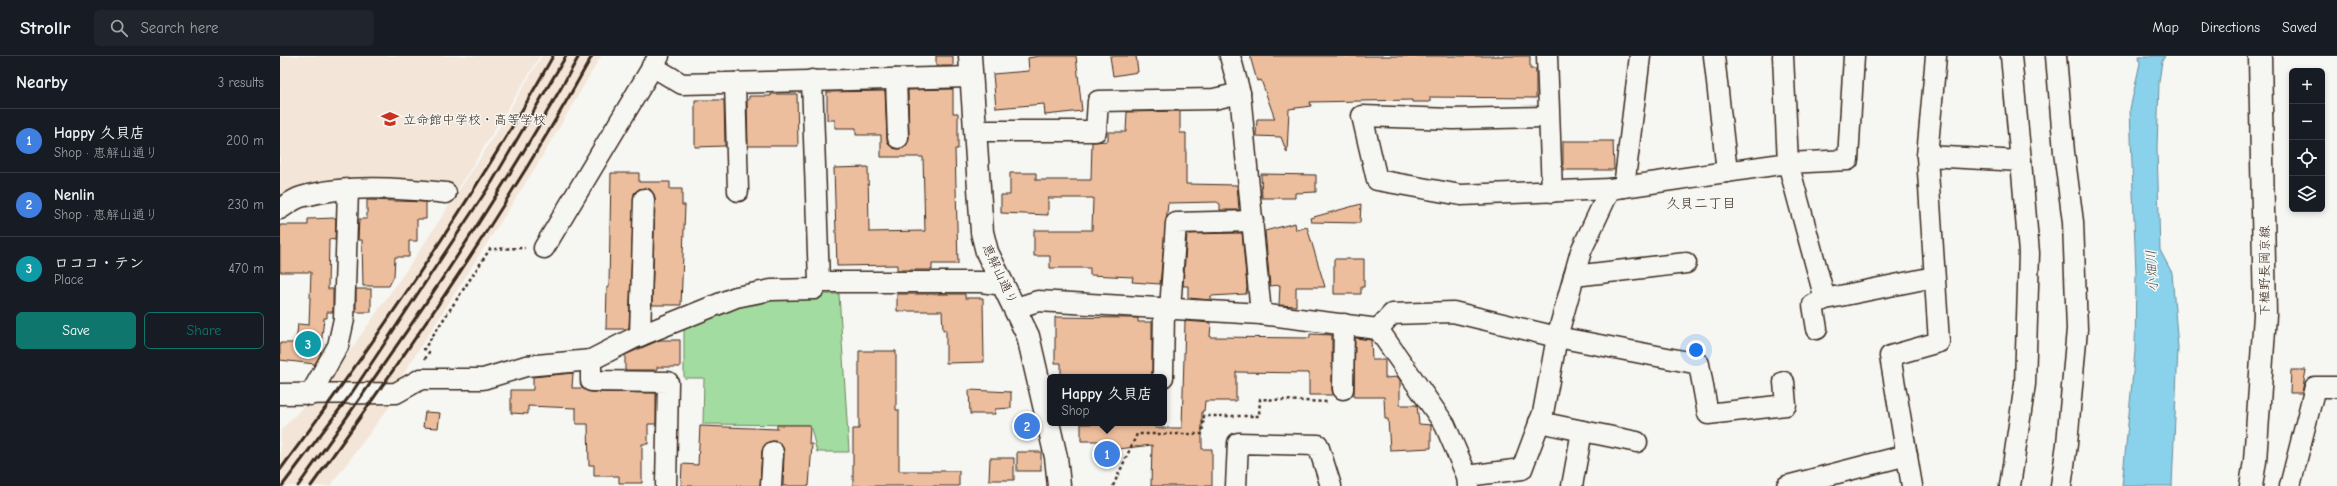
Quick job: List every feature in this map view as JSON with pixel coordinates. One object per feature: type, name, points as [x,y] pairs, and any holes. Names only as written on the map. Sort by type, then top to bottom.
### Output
[{"type":"street","points":[[1230,56],[1240,93],[1253,221],[1260,314]]},
{"type":"street","points":[[1547,56],[1548,117],[1552,192]]},
{"type":"street","points":[[1016,308],[1038,302],[1260,314],[1378,329],[1445,425],[1468,481],[1522,469],[1539,422],[1557,338],[1581,251],[1617,188],[1636,104],[1640,56]]},
{"type":"street","points":[[1714,56],[1727,172]]},
{"type":"street","points":[[1783,56],[1788,163],[1825,299]]},
{"type":"street","points":[[1548,117],[1453,119],[1362,116],[1377,180],[1461,195],[1617,188],[1788,163],[1848,160],[1854,56]]},
{"type":"street","points":[[1912,486],[1890,356],[1939,342],[1927,156],[1936,56]]},
{"type":"street","points":[[2010,486],[2025,384],[2029,253],[2011,56]]},
{"type":"street","points":[[2056,56],[2064,152],[2073,222],[2077,329],[2067,444],[2061,486]]},
{"type":"street","name":"下植野長岡京線","points":[[2251,486],[2255,461],[2265,315],[2260,56]]},
{"type":"street","points":[[544,248],[655,61],[682,84],[896,79],[971,66]]},
{"type":"street","name":"恵解山通り","points":[[971,66],[982,232],[987,252],[1016,308],[1028,336],[1046,395]]},
{"type":"street","points":[[896,79],[898,138]]},
{"type":"street","points":[[280,394],[310,395],[396,393],[421,379],[483,379],[526,366],[590,360],[640,336],[736,297],[771,290],[814,289],[819,282],[812,80]]},
{"type":"street","points":[[735,82],[738,190]]},
{"type":"street","points":[[976,131],[1096,131],[1098,101],[1214,99],[1240,93]]},
{"type":"street","points":[[1927,156],[2021,161]]},
{"type":"street","points":[[280,209],[300,197],[348,190],[401,188],[446,193]]},
{"type":"street","points":[[310,395],[338,346],[344,318],[348,190]]},
{"type":"street","points":[[640,336],[644,199]]},
{"type":"street","points":[[1163,374],[1167,310],[1176,223],[1253,221]]},
{"type":"street","points":[[1574,276],[1686,263]]},
{"type":"street","points":[[1817,329],[1813,305],[1825,299],[1934,277]]},
{"type":"street","points":[[819,282],[982,282],[1004,285]]},
{"type":"street","points":[[1378,329],[1392,314],[1453,312],[1557,338],[1699,364],[1708,414],[1786,405],[1784,382]]},
{"type":"street","points":[[1342,389],[1344,324]]},
{"type":"street","points":[[590,360],[591,381],[668,382],[666,486]]},
{"type":"street","points":[[2290,486],[2315,387],[2337,387]]},
{"type":"street","points":[[1539,422],[1637,442]]},
{"type":"street","name":"恵解山通り","points":[[1051,426],[1060,486]]},
{"type":"street","points":[[1572,486],[1582,431]]},
{"type":"street","points":[[1236,486],[1238,443],[1318,445],[1331,486]]},
{"type":"street","points":[[771,486],[773,452]]},
{"type":"street","points":[[1787,486],[1907,455]]},
{"type":"path","points":[[406,387],[429,352],[424,349],[490,249],[544,248]]},
{"type":"path","points":[[1112,486],[1137,434],[1202,434],[1204,416],[1259,416],[1260,399],[1335,402],[1342,389]]},
{"type":"shaded area","name":"立命館中学校・高等学校","points":[[280,56],[540,56],[458,189],[402,182],[280,201]]},
{"type":"shaded area","points":[[542,56],[601,56],[540,160],[395,387],[392,403],[330,486],[280,486],[281,430],[331,378],[414,259],[483,154]]},
{"type":"green space","points":[[839,294],[849,452],[817,452],[810,425],[703,424],[704,378],[684,378],[684,322],[774,295]]},
{"type":"water","name":"小畑川","points":[[2139,56],[2165,56],[2162,61],[2159,82],[2157,149],[2160,250],[2172,273],[2178,348],[2172,486],[2122,486],[2135,351],[2136,274],[2130,109],[2140,63]]},
{"type":"building","points":[[936,56],[953,56],[953,66],[936,66]]},
{"type":"building","points":[[1039,56],[1076,56],[1082,111],[1045,115],[1044,104],[996,108],[993,74],[1029,71],[1028,58]]},
{"type":"building","points":[[1110,56],[1136,56],[1138,72],[1113,76]]},
{"type":"building","points":[[1250,56],[1530,56],[1530,69],[1536,69],[1536,98],[1430,97],[1430,102],[1412,102],[1412,100],[1310,102],[1311,106],[1289,109],[1287,153],[1281,137],[1256,136],[1257,119],[1275,119],[1261,80],[1257,81]]},
{"type":"building","points":[[953,89],[953,113],[958,113],[958,149],[955,149],[958,264],[932,264],[932,270],[897,270],[897,265],[837,266],[834,168],[868,167],[869,232],[925,231],[923,157],[881,157],[881,135],[856,135],[856,128],[835,128],[835,120],[827,120],[827,92],[885,91],[888,144],[898,149],[904,148],[909,138],[908,90]]},
{"type":"building","points":[[771,94],[797,94],[798,146],[748,146],[747,100],[749,100],[749,96],[771,96]]},
{"type":"building","points":[[695,100],[724,100],[725,146],[695,147]]},
{"type":"building","points":[[1180,111],[1180,133],[1186,133],[1186,184],[1237,185],[1239,210],[1220,210],[1220,204],[1217,202],[1168,203],[1160,284],[1132,282],[1133,277],[1090,275],[1090,268],[1050,268],[1050,256],[1034,256],[1034,230],[1092,230],[1093,198],[1048,198],[1048,215],[1001,213],[1001,195],[1010,195],[1010,173],[1036,173],[1036,180],[1091,180],[1092,142],[1108,141],[1108,132],[1126,132],[1127,112]]},
{"type":"building","points":[[1563,141],[1613,141],[1614,170],[1563,170]]},
{"type":"building","points":[[611,173],[639,173],[639,182],[670,182],[670,189],[682,189],[682,205],[685,205],[681,305],[652,305],[655,199],[650,189],[639,189],[634,193],[629,328],[627,329],[606,329],[607,287],[609,287]]},
{"type":"building","points":[[1261,174],[1316,175],[1316,192],[1295,193],[1295,198],[1262,198]]},
{"type":"building","points":[[367,200],[426,202],[426,219],[417,219],[417,241],[409,241],[409,257],[395,257],[394,276],[389,286],[363,286],[362,240],[358,240],[359,219],[367,219]]},
{"type":"building","points":[[1361,204],[1360,223],[1311,222],[1310,218]]},
{"type":"building","points":[[336,218],[335,240],[329,239],[328,289],[333,289],[333,312],[327,312],[327,318],[324,318],[320,355],[315,364],[280,360],[280,343],[296,343],[298,324],[309,325],[311,272],[280,272],[280,225],[308,225],[308,219]]},
{"type":"building","points":[[1295,223],[1296,230],[1307,227],[1325,287],[1296,287],[1296,306],[1279,305],[1280,285],[1270,286],[1265,231]]},
{"type":"building","points":[[1242,233],[1247,287],[1246,294],[1211,296],[1211,300],[1188,298],[1188,286],[1183,286],[1187,234]]},
{"type":"building","points":[[1334,259],[1364,259],[1364,287],[1361,287],[1361,294],[1334,294]]},
{"type":"building","points":[[356,289],[371,289],[371,312],[356,312]]},
{"type":"building","points":[[897,294],[965,294],[965,298],[983,298],[984,362],[946,363],[946,330],[943,330],[942,311],[897,311]]},
{"type":"building","points":[[1055,317],[1138,318],[1138,322],[1152,322],[1152,374],[1061,374],[1061,363],[1055,363]]},
{"type":"building","points":[[1185,321],[1211,323],[1210,337],[1310,338],[1310,334],[1332,335],[1333,395],[1309,395],[1309,373],[1236,372],[1236,401],[1205,401],[1204,411],[1202,411],[1202,449],[1212,449],[1212,486],[1151,486],[1152,445],[1110,450],[1109,441],[1081,441],[1081,426],[1155,426],[1155,428],[1182,428]]},
{"type":"building","points":[[1355,338],[1371,340],[1372,360],[1385,360],[1385,378],[1398,377],[1400,380],[1400,405],[1417,405],[1419,424],[1431,425],[1431,448],[1390,450],[1388,419],[1385,419],[1384,397],[1354,397]]},
{"type":"building","points":[[660,340],[680,340],[680,367],[657,367],[657,370],[625,370],[625,355]]},
{"type":"building","points":[[859,351],[896,351],[896,410],[899,410],[899,471],[959,471],[959,486],[853,486],[853,429],[859,429]]},
{"type":"building","points":[[2291,370],[2306,370],[2302,393],[2290,393]]},
{"type":"building","points":[[573,373],[572,388],[582,388],[591,392],[656,393],[656,424],[648,424],[648,444],[642,444],[642,483],[619,483],[619,476],[594,476],[594,465],[589,465],[588,424],[576,424],[576,408],[528,406],[528,414],[511,413],[511,390],[533,390],[533,377]]},
{"type":"building","points":[[969,390],[1011,392],[1011,408],[995,409],[995,414],[970,414]]},
{"type":"building","points":[[425,412],[440,413],[438,428],[423,427]]},
{"type":"building","points":[[777,425],[810,425],[809,444],[812,444],[809,486],[783,486],[784,452],[780,443],[773,441],[768,442],[762,451],[760,486],[681,486],[682,464],[698,465],[700,426],[777,429]]},
{"type":"building","points":[[1017,452],[1041,452],[1041,471],[1017,471]]},
{"type":"building","points":[[990,458],[1014,458],[1014,480],[989,480]]},
{"type":"railway","points":[[280,470],[353,370],[423,268],[490,163],[553,56]]},
{"type":"railway","points":[[282,486],[351,394],[492,182],[566,56]]},
{"type":"railway","points":[[298,486],[409,328],[480,221],[514,167],[579,56]]},
{"type":"railway","points":[[311,486],[458,275],[527,167],[592,56]]},
{"type":"place","name":"立命館中学校・高等学校","points":[[390,119]]},
{"type":"place","name":"ロココ・テン","points":[[308,344]]},
{"type":"place","name":"Nenlin","points":[[1027,426]]},
{"type":"place","name":"Happy 久貝店","points":[[1107,454]]},
{"type":"district","name":"久貝二丁目","points":[[1701,203]]}]
